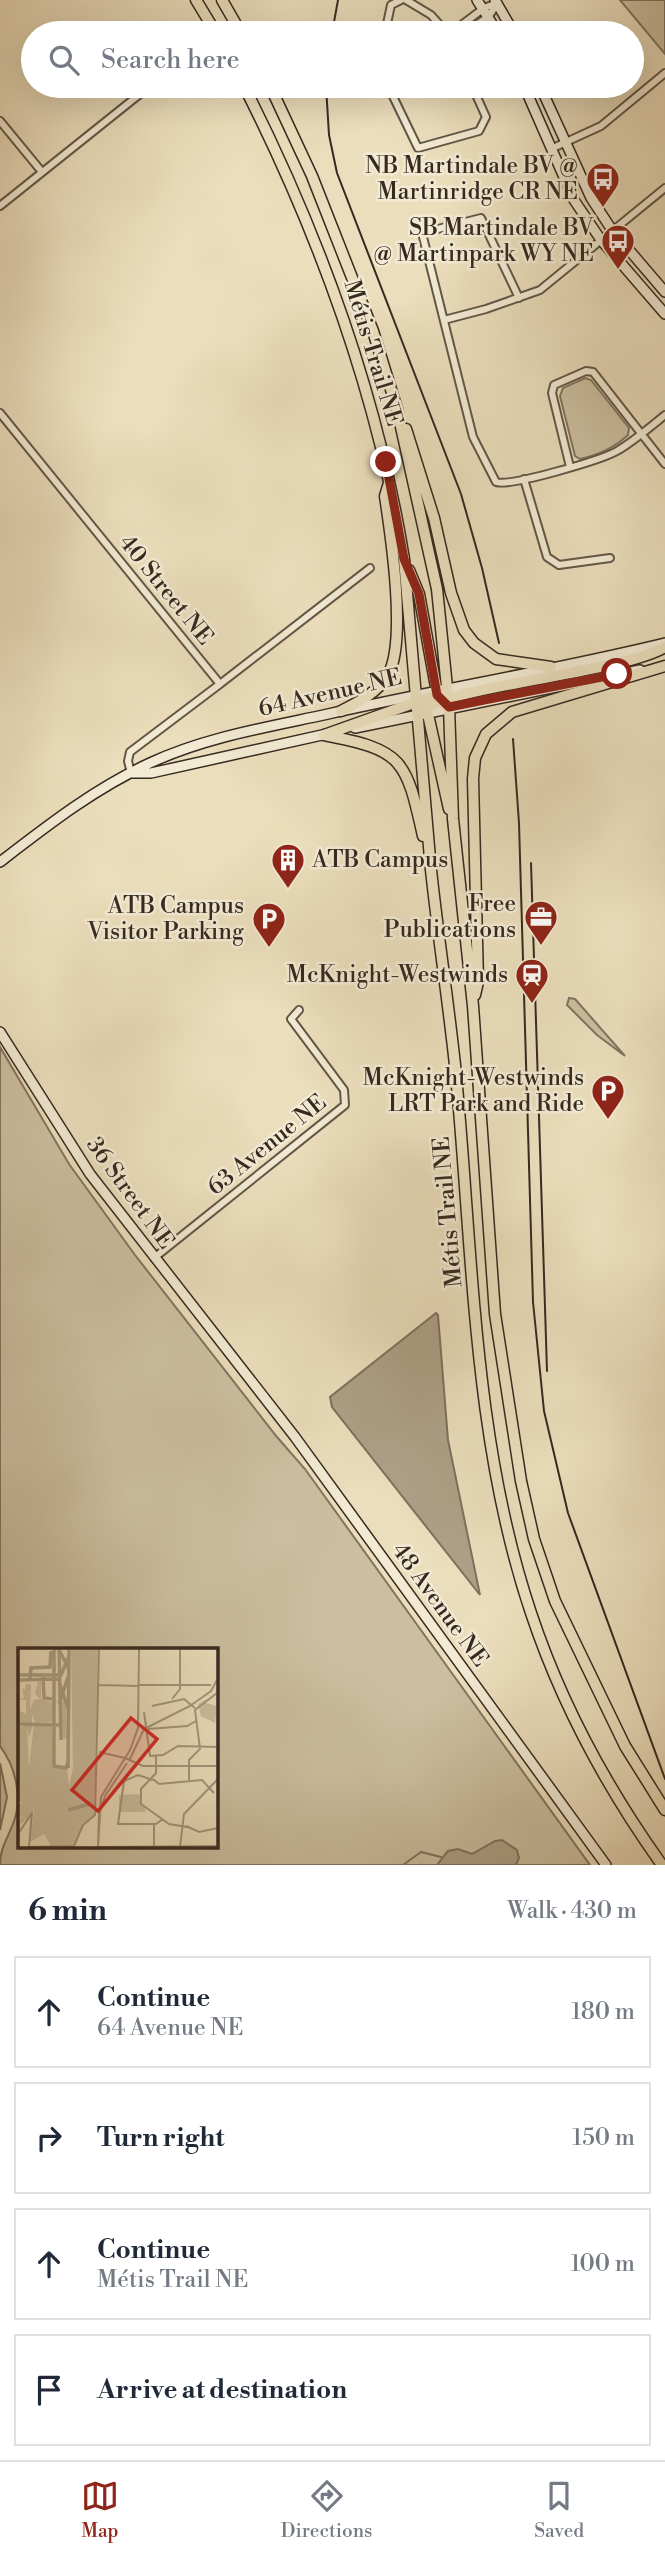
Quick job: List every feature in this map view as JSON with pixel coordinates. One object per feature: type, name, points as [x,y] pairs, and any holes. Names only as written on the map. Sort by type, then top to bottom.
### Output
[{"type":"main road","points":[[196,0],[209,21]]},
{"type":"main road","points":[[222,0],[235,21]]},
{"type":"main road","name":"Métis Trail NE","points":[[250,98],[297,193],[337,298],[377,426],[404,559],[423,704],[431,869],[455,1066],[484,1383],[506,1517],[531,1613],[563,1696],[600,1767],[662,1865]]},
{"type":"main road","name":"Métis Trail NE","points":[[276,98],[317,188],[373,331],[397,410],[437,589],[453,819],[473,1006],[495,1314],[521,1481],[534,1539],[555,1601],[601,1697],[625,1746],[663,1806]]},
{"type":"main road","points":[[397,410],[413,443],[451,593],[464,630],[474,643],[496,659],[551,667]]},
{"type":"main road","points":[[341,711],[371,694],[381,684],[390,671],[395,649],[396,587],[385,496],[389,483]]},
{"type":"main road","points":[[404,559],[419,594],[443,696]]},
{"type":"main road","points":[[324,735],[443,696],[582,672],[631,660],[665,645]]},
{"type":"main road","points":[[473,1006],[478,982],[473,779],[480,745],[497,722],[512,712],[665,666]]},
{"type":"main road","points":[[423,704],[442,789],[453,819]]},
{"type":"main road","points":[[324,735],[358,741],[389,752],[404,769],[412,786],[431,869]]},
{"type":"street","points":[[388,21],[391,5],[404,0],[437,21]]},
{"type":"street","points":[[477,0],[491,21]]},
{"type":"street","points":[[477,21],[496,1],[507,21]]},
{"type":"street","points":[[470,21],[486,12]]},
{"type":"street","points":[[644,90],[665,73]]},
{"type":"street","points":[[0,206],[135,98]]},
{"type":"street","points":[[393,98],[418,148],[479,131],[486,117],[477,98]]},
{"type":"street","points":[[530,98],[574,200],[601,240],[665,314]]},
{"type":"street","points":[[546,98],[592,198],[612,230],[665,292]]},
{"type":"street","points":[[553,148],[601,126],[635,98]]},
{"type":"street","points":[[0,121],[42,172]]},
{"type":"street","points":[[444,320],[540,290],[665,188]]},
{"type":"street","points":[[519,298],[481,218],[426,232],[423,237],[473,437],[493,477],[502,484],[603,457],[642,434],[665,415]]},
{"type":"street","points":[[570,467],[552,393],[554,385],[586,371],[593,372],[665,464]]},
{"type":"street","name":"40 Street NE","points":[[0,413],[220,684]]},
{"type":"street","points":[[524,479],[547,557],[559,565],[610,558]]},
{"type":"street","points":[[131,773],[128,761],[130,751],[370,568]]},
{"type":"street","name":"64 Avenue NE","points":[[0,862],[63,813],[131,773],[204,743],[341,711],[423,704],[443,696],[551,667],[665,645]]},
{"type":"street","name":"64 Avenue NE","points":[[443,696],[665,666]]},
{"type":"street","name":"64 Avenue NE","points":[[131,773],[151,773],[324,735]]},
{"type":"street","name":"63 Avenue NE","points":[[154,1258],[345,1105],[344,1090],[291,1019],[299,1010]]},
{"type":"street","name":"36 Street NE","points":[[0,1032],[83,1163],[241,1368]]},
{"type":"street","name":"48 Avenue NE","points":[[241,1368],[295,1437],[606,1865]]},
{"type":"shaded area","points":[[620,0],[665,0],[665,54],[644,29],[644,21],[638,21]]},
{"type":"shaded area","points":[[585,378],[591,380],[629,428],[628,435],[612,447],[580,459],[575,456],[560,396],[563,388]]},
{"type":"shaded area","points":[[569,998],[575,999],[625,1056],[597,1035],[567,1005]]},
{"type":"shaded area","points":[[0,1047],[69,1164],[135,1255],[305,1469],[590,1865],[0,1865],[16,1814],[18,1794],[14,1773],[0,1746]]},
{"type":"shaded area","points":[[436,1313],[448,1440],[480,1595],[332,1407],[330,1397]]},
{"type":"shaded area","points":[[0,1763],[7,1797],[0,1830]]},
{"type":"shaded area","points":[[502,1840],[517,1850],[519,1858],[516,1865],[437,1865],[448,1851],[458,1849],[472,1854]]},
{"type":"waterway","points":[[403,1865],[421,1852],[441,1857]]},
{"type":"tram line","points":[[334,21],[338,0]]},
{"type":"tram line","points":[[327,98],[329,135],[337,173],[461,494],[499,643]]},
{"type":"tram line","points":[[513,739],[519,823],[533,1302],[544,1411],[568,1513],[665,1779]]},
{"type":"tram line","points":[[531,863],[547,1371]]},
{"type":"place","name":"NB Martindale BV @ Martinridge CR NE","points":[[603,209]]},
{"type":"place","name":"SB Martindale BV @ Martinpark WY NE","points":[[618,271]]},
{"type":"place","name":"ATB Campus","points":[[288,890]]},
{"type":"place","name":"Free Publications","points":[[541,947]]},
{"type":"place","name":"ATB Campus Visitor Parking","points":[[269,949]]},
{"type":"place","name":"McKnight-Westwinds","points":[[532,1005]]},
{"type":"place","name":"McKnight-Westwinds LRT Park and Ride","points":[[608,1121]]},
{"type":"route","points":[[386,462],[404,559],[419,594],[437,695],[442,704],[449,707],[617,674]]}]
